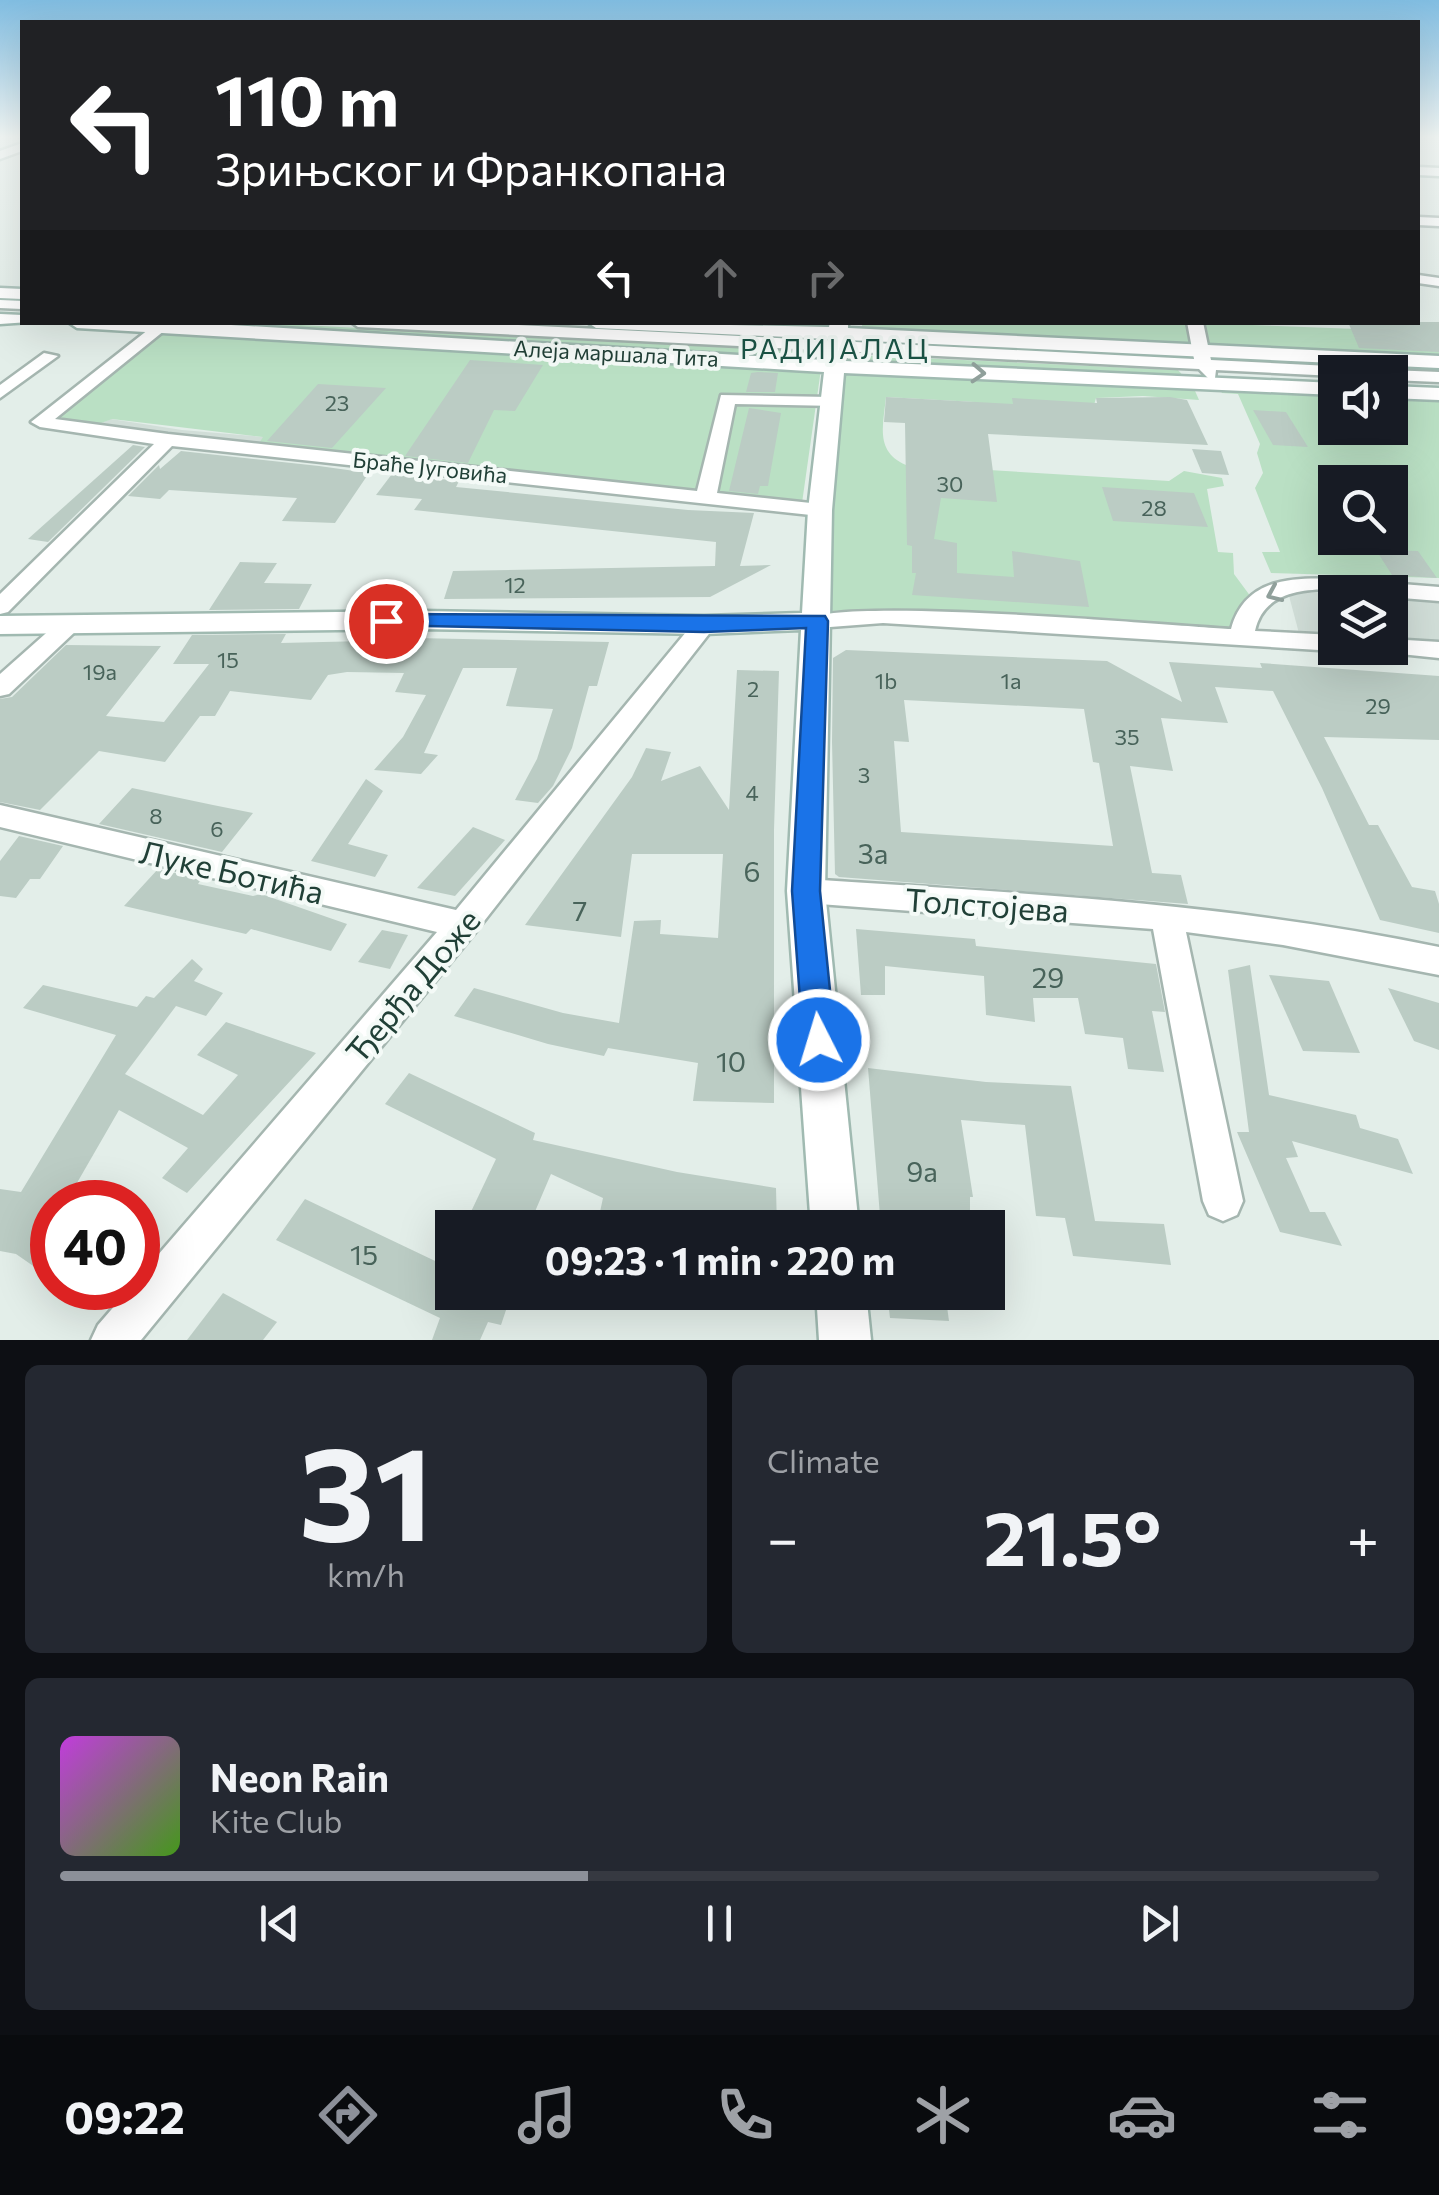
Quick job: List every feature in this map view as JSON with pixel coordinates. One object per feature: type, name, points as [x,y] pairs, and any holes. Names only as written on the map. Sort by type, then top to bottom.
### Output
[{"type":"street","name":"Алеја маршала Тита","points":[[165,325],[836,343]]},
{"type":"street","name":"Браће Југовића","points":[[165,325],[40,422],[168,440],[820,510]]},
{"type":"street","name":"Алеја маршала Тита","points":[[426,325],[1318,371]]},
{"type":"street","name":"Алеја маршала Тита","points":[[630,325],[836,343],[1206,366],[1439,362]]},
{"type":"street","points":[[1196,325],[1206,366]]},
{"type":"street","points":[[833,1210],[806,891],[820,510],[836,343]]},
{"type":"street","points":[[0,393],[50,356]]},
{"type":"street","name":"Алеја маршала Тита","points":[[1206,366],[1318,386]]},
{"type":"street","points":[[1408,375],[1439,377]]},
{"type":"street","points":[[1408,393],[1439,394]]},
{"type":"street","points":[[706,495],[727,399],[830,402]]},
{"type":"street","points":[[0,607],[168,440]]},
{"type":"street","points":[[1242,636],[1242,621],[1250,606],[1280,587],[1439,594]]},
{"type":"street","points":[[0,625],[421,620],[704,625],[882,616],[1318,642]]},
{"type":"street","points":[[0,688],[70,624]]},
{"type":"street","name":"Ђерђа Доже","points":[[113,1340],[463,925],[704,625]]},
{"type":"street","points":[[1408,648],[1439,650]]},
{"type":"street","name":"Луке Ботића","points":[[0,816],[463,925]]},
{"type":"street","name":"Толстојева","points":[[806,891],[1168,918],[1355,940],[1439,961]]},
{"type":"street","points":[[1168,918],[1222,1201]]},
{"type":"street","points":[[842,1310],[844,1340]]},
{"type":"shaded area","points":[[111,419],[264,437],[258,445],[96,425]]},
{"type":"shaded area","points":[[1288,592],[1318,593],[1318,639],[1300,637]]},
{"type":"shaded area","points":[[1408,597],[1439,599],[1439,647],[1408,645]]},
{"type":"green space","points":[[179,325],[301,325],[806,351],[805,361],[822,362],[802,503],[258,445],[263,437],[112,419],[96,425],[47,420],[165,329]]},
{"type":"green space","points":[[862,325],[1193,325],[1193,342],[1184,345],[861,330]]},
{"type":"green space","points":[[1198,325],[1439,332],[1439,358],[1200,345]]},
{"type":"green space","points":[[853,355],[1178,370],[1186,379],[851,365]]},
{"type":"green space","points":[[842,372],[1186,390],[1185,385],[1192,384],[1199,400],[1096,398],[1094,405],[1015,412],[979,427],[975,402],[886,397],[883,437],[889,453],[906,465],[1169,481],[1184,471],[1222,478],[1224,486],[1207,489],[1218,552],[1233,553],[1234,574],[1251,597],[1240,605],[1231,630],[887,609],[825,613]]},
{"type":"green space","points":[[1218,386],[1318,394],[1318,445],[1408,445],[1408,399],[1439,400],[1439,578],[1271,573],[1262,552],[1280,552],[1255,488],[1263,473],[1257,453],[1260,444],[1238,394],[1222,393]]},
{"type":"building","points":[[1439,322],[1439,352],[1359,348],[1349,325]]},
{"type":"building","points":[[470,360],[543,365],[515,411],[494,410],[468,463],[405,456]]},
{"type":"building","points":[[751,373],[778,373],[775,392],[746,392]]},
{"type":"building","points":[[318,384],[386,388],[332,448],[267,441]]},
{"type":"building","points":[[886,397],[1013,404],[1012,398],[1097,403],[1096,398],[1170,397],[1187,400],[1208,445],[988,434],[997,502],[941,498],[934,539],[957,543],[957,573],[1014,577],[1012,551],[1080,561],[1089,607],[912,595],[916,573],[912,573],[912,546],[907,545],[905,423],[884,422]]},
{"type":"building","points":[[749,408],[781,413],[768,486],[760,486],[758,494],[729,491]]},
{"type":"building","points":[[1253,410],[1286,412],[1308,447],[1273,445]]},
{"type":"building","points":[[133,445],[145,447],[48,542],[28,539]]},
{"type":"building","points":[[1192,449],[1221,451],[1229,475],[1202,473]]},
{"type":"building","points":[[181,451],[369,473],[335,523],[282,521],[297,498],[169,490],[160,499],[128,496],[159,465],[160,469]]},
{"type":"building","points":[[392,474],[459,481],[456,487],[754,513],[740,566],[771,565],[710,597],[444,599],[453,571],[715,566],[716,542],[414,510],[422,499],[376,495]]},
{"type":"building","points":[[1102,487],[1194,493],[1208,527],[1113,521]]},
{"type":"building","points":[[1418,551],[1437,578],[1408,575],[1392,575],[1379,555]]},
{"type":"building","points":[[240,562],[277,563],[264,583],[312,584],[299,609],[209,610]]},
{"type":"building","points":[[286,634],[281,643],[366,641],[369,637],[609,642],[597,686],[589,686],[572,748],[553,786],[538,803],[515,800],[537,759],[553,709],[506,706],[517,668],[463,668],[424,753],[438,755],[421,774],[374,770],[403,737],[426,695],[395,692],[404,673],[347,672],[328,675],[311,700],[230,691],[215,716],[200,716],[165,762],[99,751],[40,810],[0,802],[0,699],[12,697],[66,645],[161,646],[106,716],[164,722],[209,664],[173,664],[192,635]]},
{"type":"building","points":[[846,650],[1107,661],[1182,702],[1169,662],[1262,668],[1260,663],[1439,676],[1439,740],[1324,737],[1369,825],[1378,825],[1412,887],[1435,891],[1439,933],[1380,920],[1322,788],[1273,691],[1215,687],[1228,723],[1161,718],[1173,771],[1130,766],[1152,873],[1181,875],[1188,904],[839,877],[835,874],[833,658]],"holes":[[[904,700],[1084,709],[1093,762],[1099,763],[1113,846],[901,832],[894,741],[909,742]]]},
{"type":"building","points":[[737,670],[779,671],[774,830],[774,1103],[693,1101],[698,1063],[608,1048],[604,1056],[454,1016],[474,988],[563,1013],[619,1023],[634,921],[661,920],[660,934],[718,938],[723,854],[632,854],[621,937],[525,925],[632,777],[646,748],[671,752],[661,781],[700,766],[729,810]]},
{"type":"building","points":[[366,779],[383,791],[348,844],[388,855],[375,877],[311,861]]},
{"type":"building","points":[[132,788],[253,813],[222,852],[99,824]]},
{"type":"building","points":[[473,827],[505,840],[455,896],[417,888]]},
{"type":"building","points":[[19,836],[63,846],[40,879],[30,879],[16,898],[0,896],[0,861]]},
{"type":"building","points":[[158,869],[201,879],[198,884],[253,896],[261,894],[347,924],[331,951],[251,929],[246,934],[124,906]]},
{"type":"building","points":[[856,929],[975,939],[976,946],[1156,964],[1165,1012],[1152,1011],[1164,1072],[1128,1069],[1123,1038],[1085,1034],[1078,998],[1033,998],[1035,1022],[986,1015],[984,976],[885,966],[885,995],[861,995]]},
{"type":"building","points":[[382,930],[408,935],[390,969],[358,962]]},
{"type":"building","points":[[192,959],[203,969],[194,981],[223,993],[206,1016],[176,1006],[125,1074],[203,1115],[238,1075],[197,1055],[226,1022],[316,1053],[187,1193],[162,1178],[188,1148],[119,1110],[79,1180],[30,1180],[30,1264],[16,1254],[0,1251],[0,1189],[21,1192],[116,1035],[23,1008],[43,985],[137,1007],[146,996],[154,998]]},
{"type":"building","points":[[1250,965],[1269,1095],[1356,1115],[1360,1128],[1398,1139],[1413,1174],[1292,1141],[1298,1157],[1286,1158],[1310,1212],[1325,1212],[1342,1246],[1280,1232],[1237,1132],[1249,1132],[1228,970]]},
{"type":"building","points":[[1269,975],[1329,981],[1360,1053],[1303,1051]]},
{"type":"building","points":[[1388,988],[1439,1003],[1439,1050],[1414,1041]]},
{"type":"building","points":[[868,1068],[986,1082],[1071,1086],[1095,1221],[1164,1224],[1171,1265],[1073,1256],[1065,1218],[1036,1216],[1025,1125],[961,1120],[973,1197],[970,1210],[880,1210]]},
{"type":"building","points":[[409,1073],[535,1133],[533,1140],[677,1172],[776,1188],[777,1210],[600,1210],[603,1198],[551,1174],[536,1210],[472,1210],[496,1159],[385,1104]]},
{"type":"building","points":[[305,1199],[435,1261],[435,1310],[506,1310],[501,1325],[488,1322],[480,1340],[432,1340],[440,1318],[276,1240]]},
{"type":"building","points":[[223,1293],[277,1322],[263,1340],[187,1340]]},
{"type":"building","points":[[889,1310],[947,1310],[949,1321],[890,1318]]},
{"type":"district","name":"РАДИЈАЛАЦ","points":[[835,348]]},
{"type":"route","points":[[386,621],[704,625],[817,621],[806,891],[819,1040]]}]
